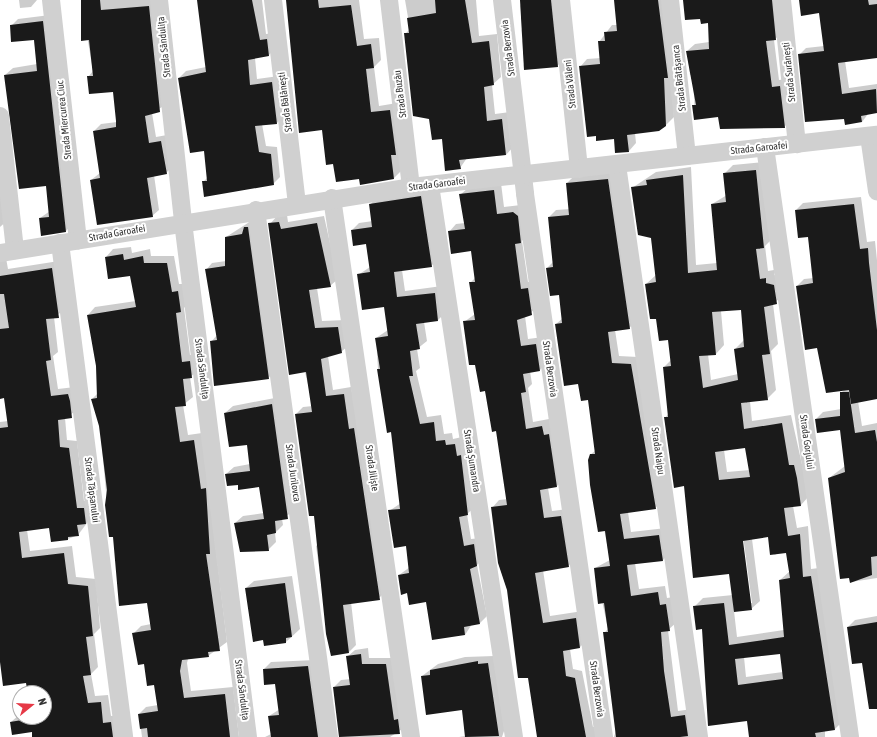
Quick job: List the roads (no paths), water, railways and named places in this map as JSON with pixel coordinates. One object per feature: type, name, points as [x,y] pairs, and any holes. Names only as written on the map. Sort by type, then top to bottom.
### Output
[{"type":"street","name":"Strada Miercurea Ciuc","points":[[51,0],[78,240]]},
{"type":"street","name":"Strada Săndulița","points":[[159,0],[183,222],[248,737]]},
{"type":"street","name":"Strada Bălănești","points":[[273,0],[297,203]]},
{"type":"street","name":"Strada Buzău","points":[[389,0],[411,187]]},
{"type":"street","name":"Strada Berzovia","points":[[502,0],[523,175],[604,737]]},
{"type":"street","name":"Strada Văleni","points":[[561,0],[580,169]]},
{"type":"street","name":"Strada Brătășanca","points":[[670,0],[687,156]]},
{"type":"street","name":"Strada Surănești","points":[[782,0],[797,144]]},
{"type":"street","points":[[0,116],[8,252]]},
{"type":"street","name":"Strada Garoafei","points":[[8,252],[297,203],[430,184],[617,165],[873,135]]},
{"type":"street","points":[[873,135],[877,191]]},
{"type":"street","name":"Strada Gorjului","points":[[765,148],[850,737]]},
{"type":"street","name":"Strada Naipu","points":[[617,165],[699,737]]},
{"type":"street","name":"Strada Șumandra","points":[[430,184],[514,737]]},
{"type":"street","name":"Strada Jiliște","points":[[332,198],[411,737]]},
{"type":"street","name":"Strada Jurilovca","points":[[256,210],[329,737]]},
{"type":"street","name":"Strada Tăpșanului","points":[[60,243],[124,737]]}]
